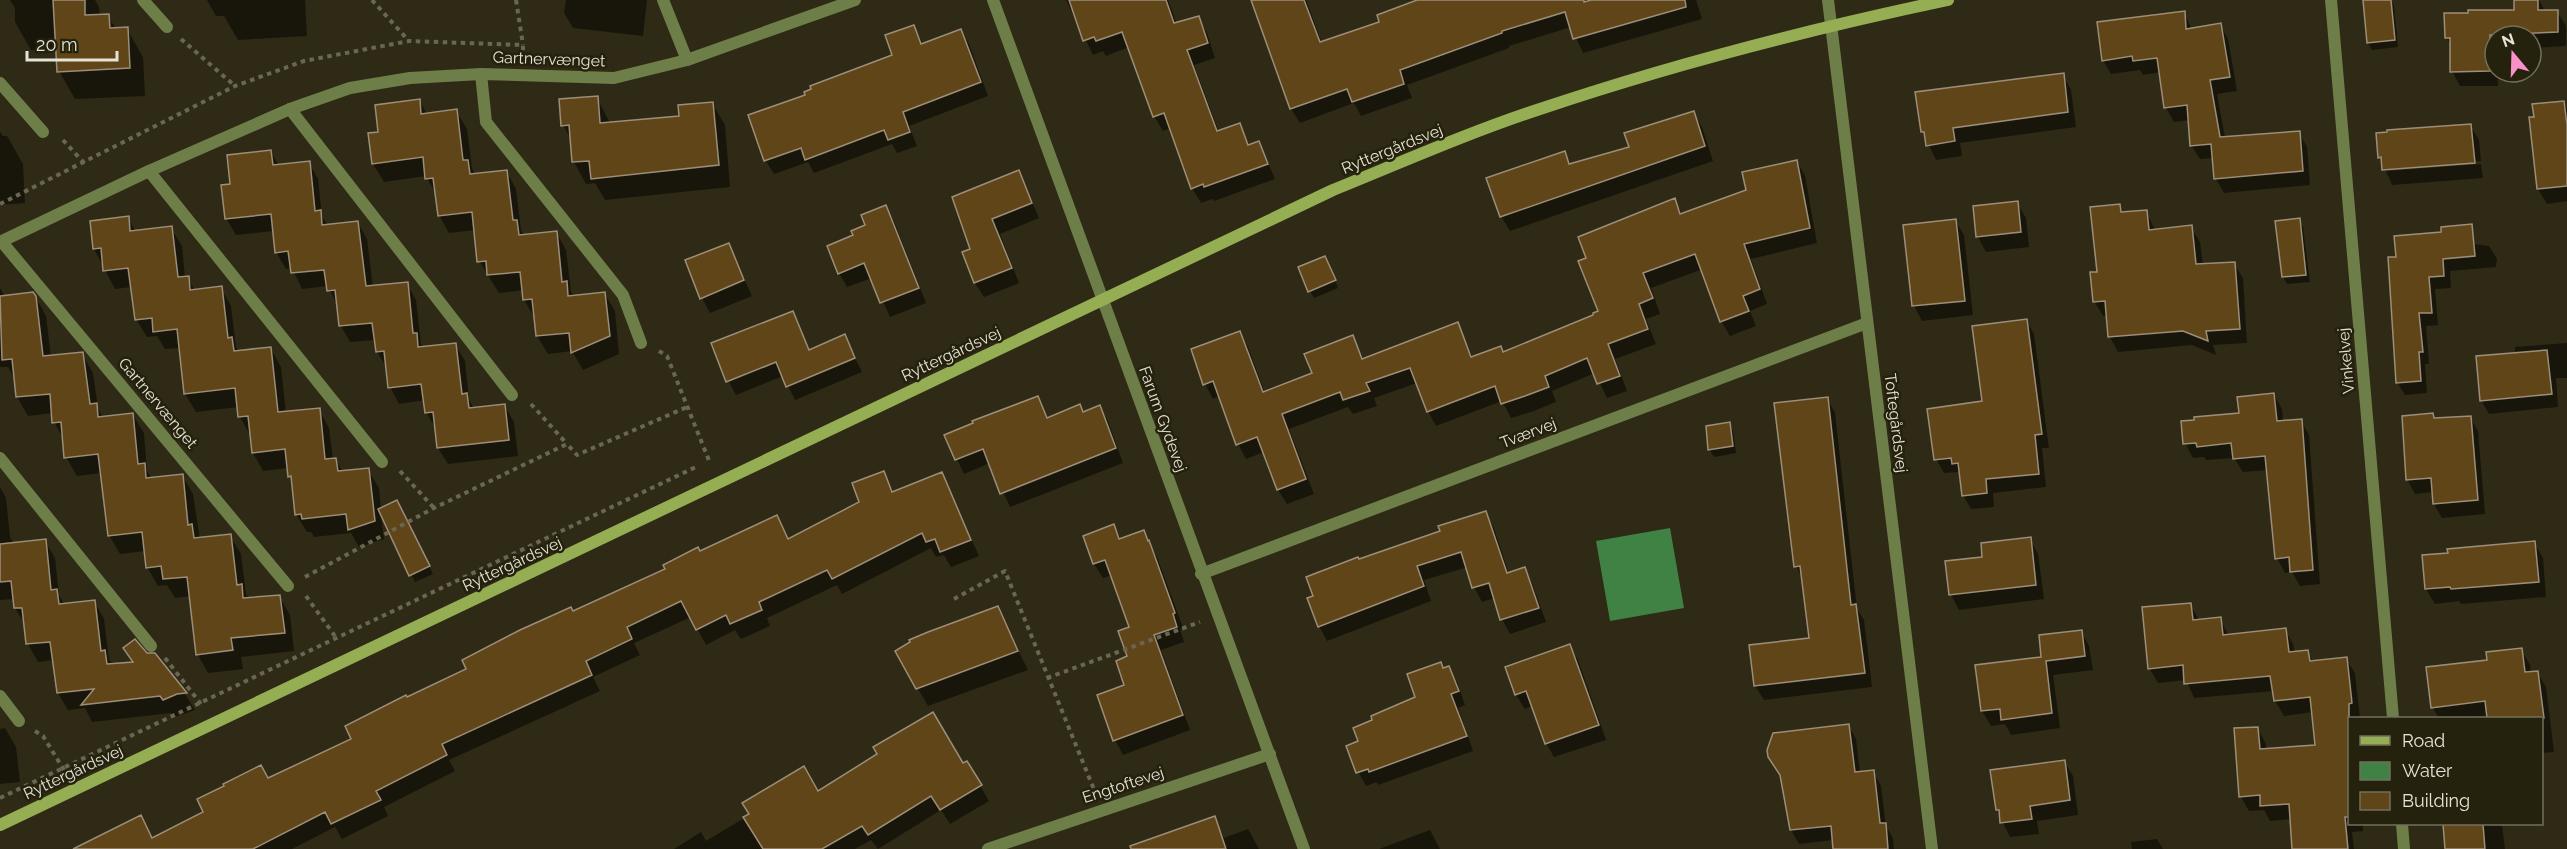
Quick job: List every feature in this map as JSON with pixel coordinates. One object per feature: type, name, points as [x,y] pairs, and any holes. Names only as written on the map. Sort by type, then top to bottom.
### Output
[{"type":"street","points":[[143,0],[167,27]]},
{"type":"street","points":[[663,0],[687,60]]},
{"type":"street","name":"Gartnervænget","points":[[288,586],[1,242],[149,171],[290,109],[350,88],[410,78],[481,74],[614,78],[687,60],[855,0]]},
{"type":"street","name":"Farum Gydevej","points":[[993,0],[1104,300],[1201,574],[1304,849]]},
{"type":"street","name":"Toftegårdsvej","points":[[1828,0],[1932,849]]},
{"type":"street","name":"Ryttergårdsvej","points":[[0,825],[1333,190],[1531,112],[1665,69],[1830,25],[1948,0]]},
{"type":"street","name":"Vinkelvej","points":[[2331,0],[2393,717]]},
{"type":"street","name":"Gartnervænget","points":[[481,74],[486,122],[623,295],[641,343]]},
{"type":"street","points":[[0,83],[43,132]]},
{"type":"street","points":[[290,109],[512,395]]},
{"type":"street","points":[[149,171],[382,462]]},
{"type":"street","name":"Tværvej","points":[[1201,574],[1867,323]]},
{"type":"street","points":[[0,458],[151,646]]},
{"type":"street","points":[[0,696],[19,721]]},
{"type":"street","name":"Engtoftevej","points":[[987,849],[1270,754]]},
{"type":"street","points":[[2402,825],[2404,849]]},
{"type":"path","points":[[372,0],[409,41]]},
{"type":"path","points":[[516,0],[523,45]]},
{"type":"path","points":[[167,27],[235,86]]},
{"type":"path","points":[[43,132],[59,135],[85,164]]},
{"type":"path","points":[[641,343],[668,356],[710,463]]},
{"type":"path","points":[[512,395],[528,401],[577,455],[687,407]]},
{"type":"path","points":[[288,586],[434,508],[567,444]]},
{"type":"path","points":[[382,462],[394,464],[434,508]]},
{"type":"path","points":[[954,599],[1005,571],[1102,810]]},
{"type":"path","points":[[288,586],[302,590],[351,659]]},
{"type":"path","points":[[1047,678],[1217,616]]},
{"type":"path","points":[[151,646],[168,662],[216,723]]},
{"type":"path","points":[[19,721],[43,736],[76,789]]},
{"type":"water","points":[[1670,528],[1684,608],[1610,621],[1596,541]]},
{"type":"building","points":[[53,0],[85,0],[85,15],[109,14],[110,28],[128,27],[130,68],[57,72]]},
{"type":"building","points":[[1069,0],[1166,0],[1174,23],[1199,16],[1208,43],[1187,50],[1217,131],[1240,123],[1248,145],[1259,141],[1268,164],[1204,187],[1203,184],[1191,189],[1164,113],[1153,117],[1122,32],[1096,41],[1094,37],[1083,41]]},
{"type":"building","points":[[1251,0],[1304,0],[1320,42],[1379,22],[1377,15],[1417,0],[1584,0],[1584,2],[1591,0],[1685,0],[1686,7],[1573,39],[1565,12],[1502,31],[1502,33],[1400,70],[1404,84],[1352,102],[1347,89],[1290,109]]},
{"type":"building","points":[[2363,0],[2391,0],[2395,40],[2367,43]]},
{"type":"building","points":[[2514,0],[2538,0],[2538,10],[2558,10],[2558,32],[2543,33],[2543,24],[2483,24],[2483,71],[2450,72],[2450,38],[2445,38],[2444,13],[2468,13],[2468,10],[2514,10]]},
{"type":"building","points":[[2185,11],[2186,29],[2221,23],[2230,77],[2210,80],[2220,137],[2300,131],[2303,171],[2214,179],[2211,144],[2190,146],[2187,105],[2164,108],[2157,58],[2133,61],[2132,56],[2102,61],[2097,22]]},
{"type":"building","points":[[914,25],[921,44],[961,29],[981,82],[903,112],[910,132],[888,140],[884,130],[805,160],[801,148],[764,161],[748,115],[805,95],[804,92],[811,89],[810,86],[892,55],[885,35]]},
{"type":"building","points":[[2064,73],[2068,112],[1953,128],[1955,141],[1926,146],[1924,132],[1921,132],[1915,92]]},
{"type":"building","points":[[598,96],[600,123],[679,116],[678,105],[713,102],[719,165],[591,179],[589,161],[572,162],[569,125],[561,126],[559,99]]},
{"type":"building","points":[[420,99],[421,114],[457,109],[463,160],[468,160],[470,174],[507,170],[513,220],[517,220],[519,235],[557,231],[562,282],[567,281],[568,296],[605,292],[610,336],[571,353],[569,333],[536,336],[532,299],[523,300],[520,272],[487,275],[486,261],[477,262],[472,212],[438,216],[433,178],[425,179],[423,157],[372,164],[368,133],[378,132],[375,105]]},
{"type":"building","points":[[2564,101],[2567,125],[2567,186],[2537,189],[2529,117],[2534,117],[2532,104]]},
{"type":"building","points":[[1694,111],[1705,146],[1500,217],[1486,178],[1565,151],[1569,164],[1629,147],[1624,133]]},
{"type":"building","points":[[2471,124],[2475,163],[2382,170],[2381,157],[2378,158],[2376,133],[2387,132],[2387,130]]},
{"type":"building","points":[[271,150],[273,165],[310,161],[315,211],[321,210],[322,225],[358,221],[366,286],[408,282],[413,333],[417,333],[418,347],[456,343],[462,394],[467,393],[469,408],[505,404],[509,440],[437,448],[433,412],[425,413],[421,384],[388,388],[384,351],[376,352],[372,323],[339,326],[335,290],[327,291],[324,270],[291,273],[288,251],[275,253],[271,214],[225,219],[221,185],[230,184],[227,155]]},
{"type":"building","points":[[1797,160],[1810,228],[1744,244],[1760,289],[1743,296],[1749,311],[1720,322],[1695,254],[1643,273],[1653,298],[1639,304],[1648,329],[1608,344],[1620,376],[1597,384],[1587,358],[1545,376],[1549,387],[1525,396],[1501,404],[1495,386],[1427,412],[1410,368],[1366,383],[1370,391],[1343,400],[1340,392],[1282,414],[1306,479],[1277,490],[1257,437],[1236,445],[1213,381],[1203,385],[1191,349],[1240,331],[1263,392],[1312,373],[1304,354],[1353,335],[1362,359],[1458,322],[1471,357],[1501,346],[1503,352],[1598,311],[1578,261],[1586,258],[1578,237],[1675,198],[1680,214],[1746,190],[1742,172]]},
{"type":"building","points":[[1019,170],[1032,203],[992,219],[1012,268],[974,283],[962,252],[970,249],[952,197]]},
{"type":"building","points":[[2018,201],[2021,232],[1976,237],[1973,206]]},
{"type":"building","points":[[2120,204],[2121,212],[2147,210],[2149,230],[2192,225],[2196,264],[2235,262],[2240,329],[2206,331],[2208,341],[2183,331],[2108,337],[2105,301],[2093,302],[2090,272],[2097,272],[2090,207]]},
{"type":"building","points":[[886,205],[919,288],[880,303],[864,263],[838,274],[827,246],[853,235],[851,231],[865,225],[861,215]]},
{"type":"building","points":[[129,216],[130,231],[172,226],[178,277],[189,276],[190,290],[222,286],[228,338],[232,337],[234,351],[271,347],[278,412],[320,408],[325,459],[336,458],[338,471],[369,468],[375,521],[348,530],[346,514],[302,519],[301,514],[295,515],[291,476],[288,477],[285,449],[252,453],[248,416],[238,417],[235,388],[184,394],[177,329],[153,332],[152,318],[135,320],[128,268],[103,271],[101,248],[93,249],[90,221]]},
{"type":"building","points":[[2300,218],[2306,275],[2282,277],[2275,221]]},
{"type":"building","points":[[1956,219],[1965,301],[1912,306],[1903,225]]},
{"type":"building","points":[[2472,224],[2475,256],[2443,259],[2444,276],[2429,277],[2432,313],[2419,313],[2423,352],[2419,352],[2421,381],[2396,383],[2388,257],[2396,257],[2394,236],[2441,232],[2441,227]]},
{"type":"building","points":[[729,243],[744,280],[700,299],[685,260]]},
{"type":"building","points":[[1325,256],[1336,280],[1308,292],[1298,267]]},
{"type":"building","points":[[33,292],[36,296],[43,356],[83,352],[90,404],[97,403],[98,417],[133,413],[138,464],[145,463],[146,478],[183,474],[188,525],[192,524],[194,538],[231,534],[237,585],[242,584],[243,598],[280,595],[285,633],[231,638],[233,650],[196,655],[187,577],[163,579],[161,566],[146,568],[142,532],[108,536],[98,454],[64,458],[61,422],[52,423],[50,394],[16,397],[12,359],[2,360],[0,296]]},
{"type":"building","points":[[793,311],[809,350],[845,334],[855,358],[786,387],[776,362],[726,382],[711,343]]},
{"type":"building","points":[[2027,319],[2042,434],[2035,435],[2039,474],[1986,479],[1987,493],[1962,496],[1958,463],[1952,464],[1951,458],[1934,460],[1927,409],[1982,401],[1972,326]]},
{"type":"building","points":[[2547,350],[2552,394],[2480,401],[2476,356]]},
{"type":"building","points":[[2274,393],[2277,421],[2302,419],[2313,570],[2290,572],[2289,557],[2275,559],[2265,456],[2233,459],[2231,443],[2197,447],[2196,443],[2183,444],[2181,421],[2194,420],[2194,417],[2239,413],[2237,397]]},
{"type":"building","points":[[1038,396],[1047,418],[1080,404],[1083,412],[1100,405],[1116,448],[1000,494],[983,449],[955,460],[944,435],[973,423],[972,421]]},
{"type":"building","points":[[1828,397],[1851,605],[1856,604],[1865,673],[1754,686],[1749,645],[1809,638],[1800,566],[1794,567],[1774,403]]},
{"type":"building","points":[[2433,413],[2434,418],[2471,416],[2478,500],[2433,504],[2431,478],[2406,480],[2402,416]]},
{"type":"building","points":[[1730,422],[1733,446],[1708,450],[1706,426]]},
{"type":"building","points":[[884,471],[892,492],[942,472],[971,540],[940,552],[935,539],[926,542],[922,533],[832,579],[827,570],[759,602],[762,610],[730,624],[726,615],[696,630],[681,601],[627,627],[632,639],[586,661],[592,675],[442,744],[447,755],[376,791],[381,800],[331,824],[325,812],[253,849],[73,849],[141,815],[152,838],[203,812],[197,799],[224,786],[223,784],[261,765],[268,778],[351,739],[345,726],[406,695],[407,697],[466,669],[462,660],[520,630],[571,607],[573,611],[665,569],[663,565],[698,547],[700,551],[777,515],[788,539],[859,502],[852,483]]},
{"type":"building","points":[[397,500],[430,566],[409,576],[378,509]]},
{"type":"building","points":[[1486,511],[1507,573],[1525,567],[1539,608],[1500,620],[1489,583],[1472,588],[1461,552],[1417,566],[1424,586],[1318,627],[1307,598],[1313,596],[1306,577],[1358,557],[1359,559],[1440,531],[1438,526]]},
{"type":"building","points":[[1114,524],[1119,539],[1144,530],[1149,540],[1175,613],[1173,614],[1177,627],[1154,635],[1183,715],[1113,741],[1097,695],[1124,685],[1116,661],[1127,656],[1118,631],[1129,627],[1105,560],[1093,564],[1083,536]]},
{"type":"building","points":[[2031,537],[2036,585],[1949,595],[1945,561],[1982,557],[1981,543]]},
{"type":"building","points":[[46,539],[51,590],[57,589],[59,604],[95,600],[101,651],[105,650],[107,664],[133,662],[123,648],[135,639],[147,653],[155,653],[187,693],[177,694],[163,700],[160,696],[81,705],[94,689],[57,693],[50,642],[26,644],[22,608],[14,608],[11,581],[0,582],[0,544]]},
{"type":"building","points":[[2535,541],[2539,582],[2425,589],[2422,555],[2448,553],[2447,549]]},
{"type":"building","points":[[2191,603],[2193,620],[2221,617],[2223,635],[2286,628],[2289,652],[2308,650],[2310,661],[2347,657],[2352,703],[2349,704],[2348,717],[2348,817],[2345,817],[2348,849],[2292,849],[2289,804],[2260,806],[2260,795],[2239,797],[2234,728],[2258,727],[2260,749],[2315,745],[2310,697],[2274,701],[2270,676],[2184,684],[2183,665],[2148,669],[2142,607]]},
{"type":"building","points":[[998,606],[1018,651],[916,689],[895,651],[910,642],[909,640]]},
{"type":"building","points":[[2082,630],[2085,656],[2046,661],[2052,713],[2001,720],[2000,709],[1981,711],[1975,665],[2041,657],[2039,635]]},
{"type":"building","points":[[1570,644],[1599,725],[1545,744],[1526,691],[1515,695],[1505,667]]},
{"type":"building","points":[[2522,648],[2525,672],[2538,671],[2544,718],[2487,717],[2485,701],[2431,708],[2426,667],[2487,660],[2486,652]]},
{"type":"building","points":[[1441,662],[1443,668],[1449,666],[1459,691],[1451,694],[1467,736],[1369,772],[1368,769],[1356,773],[1346,746],[1358,741],[1353,728],[1372,720],[1371,716],[1415,697],[1407,674]]},
{"type":"building","points":[[933,712],[963,763],[967,761],[982,785],[940,810],[931,796],[868,835],[862,826],[822,849],[763,849],[743,817],[749,814],[742,803],[804,766],[818,791],[877,754],[873,747]]},
{"type":"building","points":[[1849,724],[1855,772],[1874,770],[1880,823],[1886,823],[1888,849],[1833,849],[1831,826],[1790,830],[1780,775],[1768,757],[1767,750],[1773,733]]},
{"type":"building","points":[[2065,760],[2070,800],[2030,806],[2032,819],[2000,823],[1990,770]]},
{"type":"building","points":[[1215,816],[1226,849],[1131,849],[1130,846]]},
{"type":"building","points":[[2443,825],[2483,825],[2485,849],[2445,849]]}]
